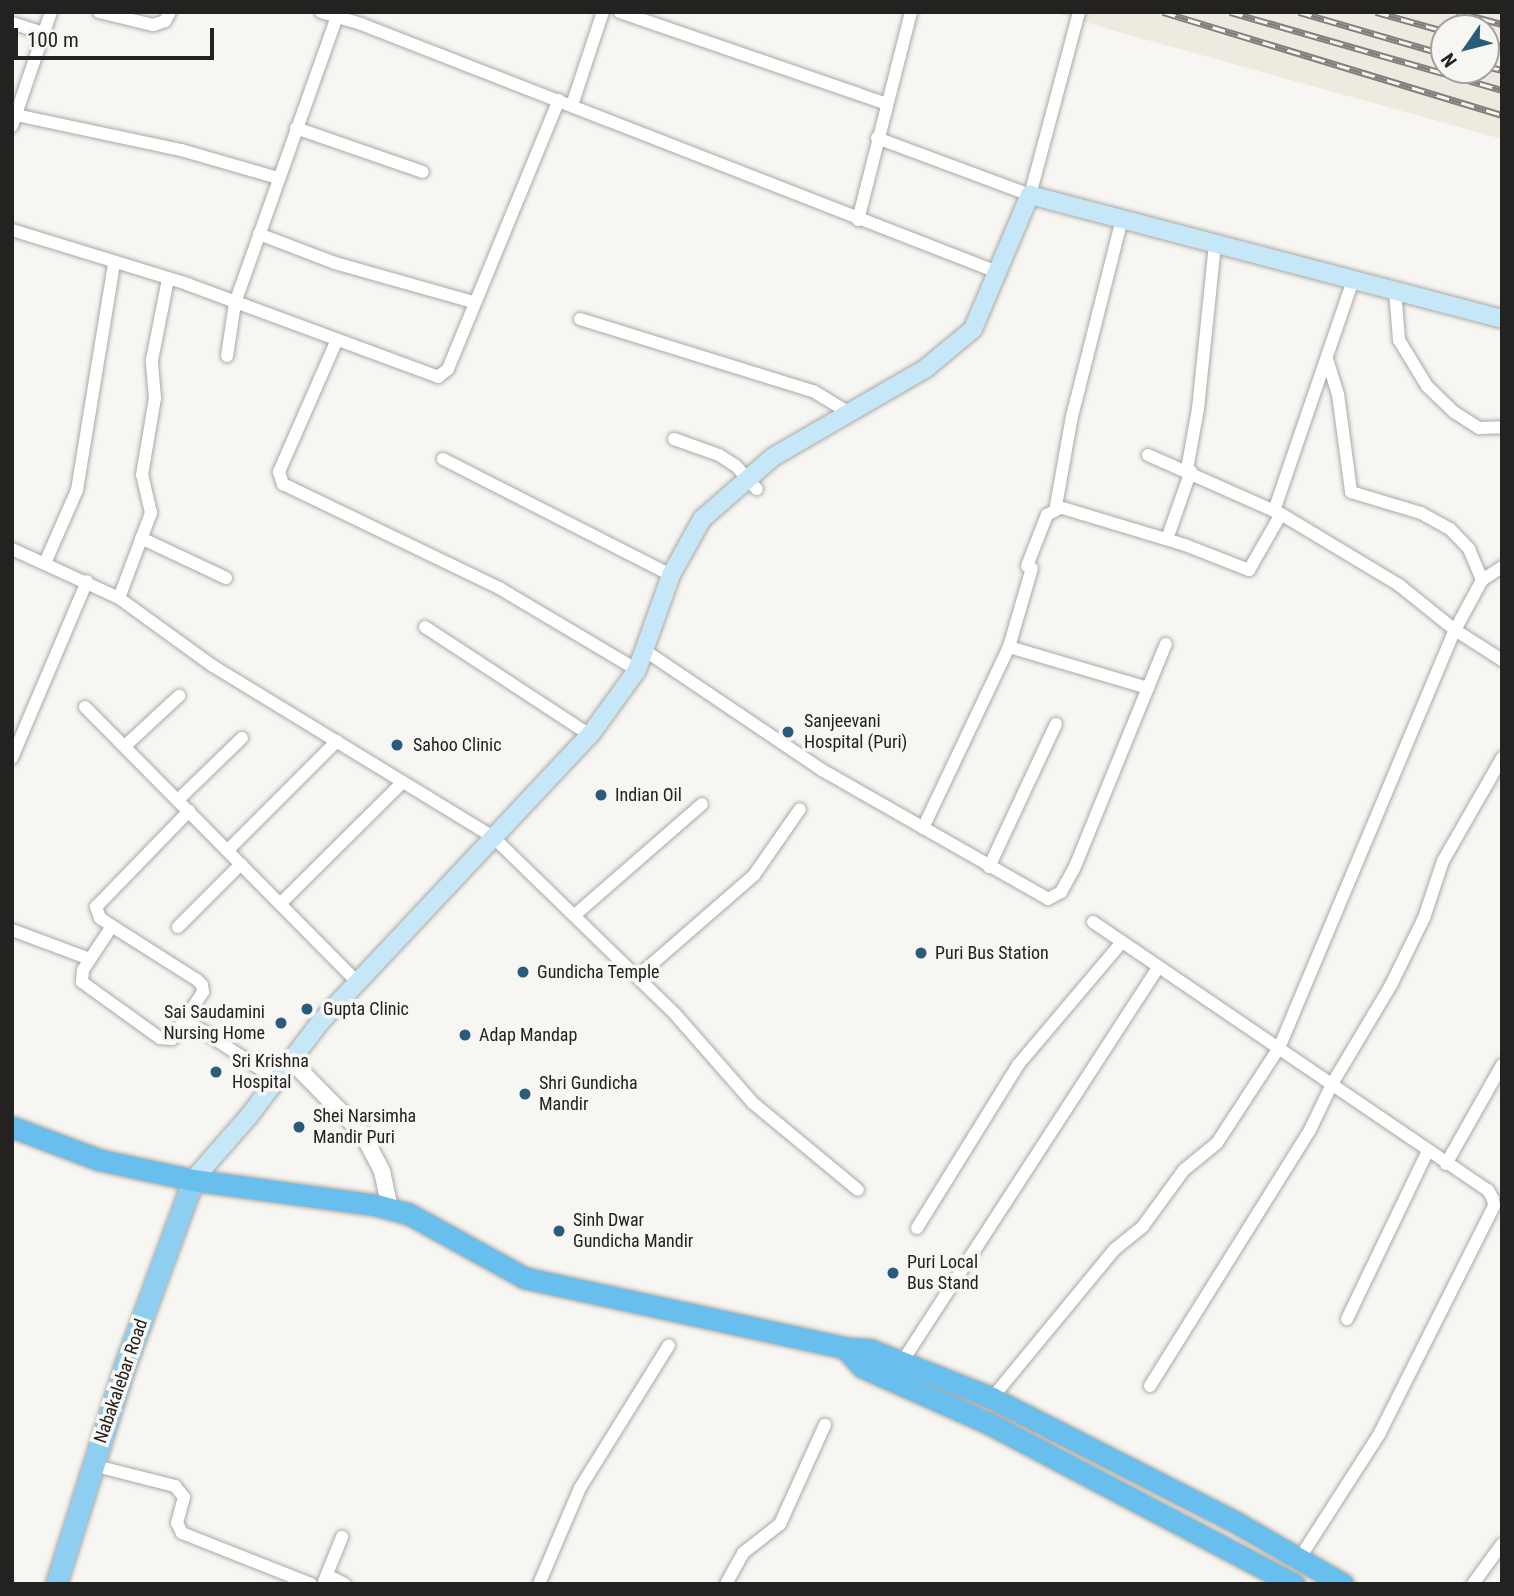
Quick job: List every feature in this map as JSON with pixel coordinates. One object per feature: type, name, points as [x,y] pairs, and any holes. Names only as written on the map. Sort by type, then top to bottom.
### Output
[{"type":"highway","points":[[12,1127],[100,1160],[193,1180],[390,1208],[435,1225],[525,1278],[845,1348],[871,1350],[992,1398],[1343,1584]]},
{"type":"highway","points":[[845,1348],[862,1367],[990,1424],[1288,1582]]},
{"type":"main road","points":[[193,1180],[357,982],[590,735],[637,670],[671,575],[702,519],[846,411],[925,369],[958,345],[973,329],[1030,195],[1502,319]]},
{"type":"main road","name":"Nabakalebar Road","points":[[57,1584],[92,1465],[193,1180]]},
{"type":"street","points":[[51,12],[14,121],[181,150],[278,178]]},
{"type":"street","points":[[99,12],[153,25],[165,21],[170,12]]},
{"type":"street","points":[[321,12],[337,17],[362,18],[858,220],[997,272]]},
{"type":"street","points":[[572,105],[603,12]]},
{"type":"street","points":[[620,12],[887,104]]},
{"type":"street","points":[[858,220],[911,12]]},
{"type":"street","points":[[877,138],[1030,195],[1079,12]]},
{"type":"street","points":[[227,356],[235,303],[337,17]]},
{"type":"street","points":[[12,23],[45,34]]},
{"type":"street","points":[[12,230],[114,265],[168,279],[438,377],[448,369],[473,302],[559,100]]},
{"type":"street","points":[[296,128],[423,172]]},
{"type":"street","points":[[1122,219],[1072,416],[1054,502],[1058,509],[1167,539],[1249,570],[1278,512],[1353,280]]},
{"type":"street","points":[[259,234],[335,263],[473,302]]},
{"type":"street","points":[[1167,539],[1189,470],[1215,244]]},
{"type":"street","points":[[45,563],[77,490],[114,265]]},
{"type":"street","points":[[119,598],[151,513],[142,475],[155,398],[152,360],[168,279]]},
{"type":"street","points":[[1395,291],[1399,340],[1421,378],[1462,418],[1488,430],[1502,427]]},
{"type":"street","points":[[580,320],[813,391],[846,411]]},
{"type":"street","points":[[336,342],[279,472],[283,484],[499,588],[637,670]]},
{"type":"street","points":[[1328,362],[1336,386],[1352,492],[1421,513],[1450,528],[1469,549],[1482,580]]},
{"type":"street","points":[[674,439],[719,455],[751,484]]},
{"type":"street","points":[[1148,455],[1189,470],[1278,512],[1399,585],[1454,630],[1502,660]]},
{"type":"street","points":[[443,459],[671,575]]},
{"type":"street","points":[[923,828],[1009,647],[1044,520],[1058,509]]},
{"type":"street","points":[[141,538],[226,578]]},
{"type":"street","points":[[12,549],[88,581],[119,598],[213,666],[492,836],[638,976],[707,1047],[753,1103],[858,1190]]},
{"type":"street","points":[[992,1398],[1115,1248],[1143,1226],[1184,1170],[1217,1143],[1279,1048],[1301,1005],[1332,915],[1454,630],[1482,580],[1502,567]]},
{"type":"street","points":[[12,758],[88,581]]},
{"type":"street","points":[[425,627],[590,735]]},
{"type":"street","points":[[644,650],[763,733],[1041,897],[1061,892],[1166,645]]},
{"type":"street","points":[[1009,647],[1148,688]]},
{"type":"street","points":[[125,746],[178,696]]},
{"type":"street","points":[[85,707],[357,982]]},
{"type":"street","points":[[989,867],[1056,724]]},
{"type":"street","points":[[178,800],[242,738]]},
{"type":"street","points":[[228,850],[337,741]]},
{"type":"street","points":[[1150,1386],[1310,1130],[1332,1084],[1391,985],[1424,918],[1443,862],[1502,758]]},
{"type":"street","points":[[280,904],[403,782]]},
{"type":"street","points":[[576,914],[702,804]]},
{"type":"street","points":[[638,976],[754,875],[800,809]]},
{"type":"street","points":[[112,926],[80,976],[85,987],[160,1038],[172,1039],[203,992],[202,985],[100,918],[96,907],[189,811]]},
{"type":"street","points":[[178,927],[241,864]]},
{"type":"street","points":[[1093,922],[1488,1191],[1494,1206],[1380,1433],[1299,1559]]},
{"type":"street","points":[[12,930],[90,959]]},
{"type":"street","points":[[916,1228],[1018,1065],[1121,943]]},
{"type":"street","points":[[902,1362],[1158,968]]},
{"type":"street","points":[[186,1020],[277,1080]]},
{"type":"street","points":[[291,1061],[362,1133],[382,1171],[390,1208]]},
{"type":"street","points":[[1446,1164],[1502,1065]]},
{"type":"street","points":[[1346,1319],[1428,1151]]},
{"type":"street","points":[[540,1584],[580,1488],[669,1345]]},
{"type":"street","points":[[726,1584],[743,1553],[780,1524],[825,1425]]},
{"type":"street","points":[[92,1465],[175,1486],[184,1497],[177,1523],[182,1533],[311,1584]]},
{"type":"street","points":[[342,1537],[325,1579],[345,1584]]},
{"type":"street","points":[[1473,1584],[1502,1544]]},
{"type":"shaded area","points":[[1052,12],[1502,12],[1502,139],[1115,31]]},
{"type":"railway","points":[[1163,12],[1502,115]]},
{"type":"railway","points":[[1230,12],[1502,90]]},
{"type":"railway","points":[[1299,12],[1430,50]]},
{"type":"railway","points":[[1376,12],[1430,27]]},
{"type":"railway","points":[[1457,12],[1502,24]]},
{"type":"place","name":"Sanjeevani Hospital (Puri)","points":[[788,732]]},
{"type":"place","name":"Sahoo Clinic","points":[[397,745]]},
{"type":"place","name":"Indian Oil","points":[[601,795]]},
{"type":"place","name":"Puri Bus Station","points":[[921,953]]},
{"type":"place","name":"Gundicha Temple","points":[[523,972]]},
{"type":"place","name":"Gupta Clinic","points":[[307,1009]]},
{"type":"place","name":"Sai Saudamini Nursing Home","points":[[281,1023]]},
{"type":"place","name":"Adap Mandap","points":[[465,1035]]},
{"type":"place","name":"Sri Krishna Hospital","points":[[216,1072]]},
{"type":"place","name":"Shri Gundicha Mandir","points":[[525,1094]]},
{"type":"place","name":"Shei Narsimha Mandir Puri","points":[[299,1127]]},
{"type":"place","name":"Sinh Dwar Gundicha Mandir","points":[[559,1231]]},
{"type":"place","name":"Puri Local Bus Stand","points":[[893,1273]]}]
